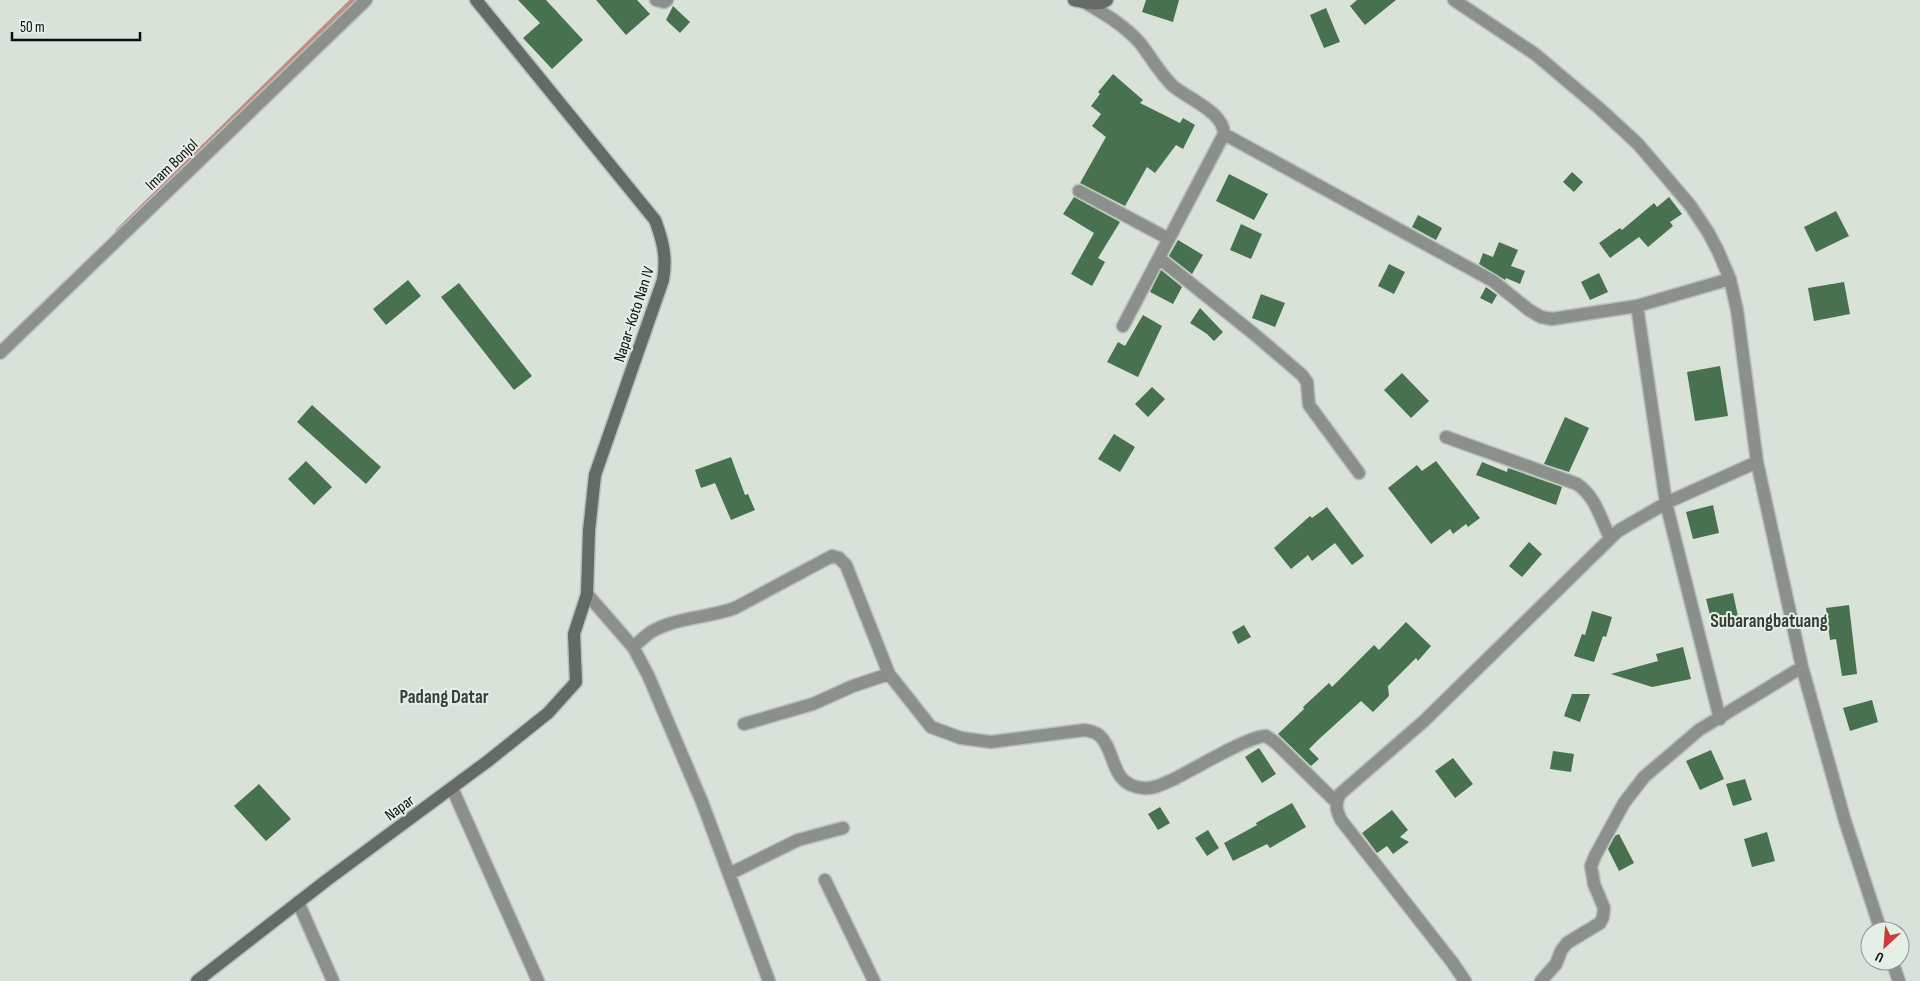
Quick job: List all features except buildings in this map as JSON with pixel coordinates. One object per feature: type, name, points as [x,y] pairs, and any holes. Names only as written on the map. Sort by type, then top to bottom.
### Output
[{"type":"street","name":"Imam Bonjol","points":[[0,353],[366,0]]},
{"type":"street","name":"Napar-Koto Nan IV","points":[[476,0],[654,220],[665,250],[666,266],[663,280],[595,475],[589,522],[587,594],[574,634]]},
{"type":"street","points":[[656,0],[664,2],[667,0]]},
{"type":"street","points":[[1454,0],[1535,54],[1638,144],[1702,220],[1730,279],[1737,310],[1757,462],[1802,667],[1845,821],[1878,921]]},
{"type":"street","points":[[1082,2],[1105,2]]},
{"type":"street","points":[[1082,2],[1117,22],[1132,36],[1171,84],[1217,117],[1223,126],[1224,134],[1123,326]]},
{"type":"street","points":[[1224,134],[1493,281],[1541,317],[1552,319],[1636,306],[1730,279]]},
{"type":"street","points":[[1079,191],[1169,239]]},
{"type":"street","points":[[1159,258],[1302,375],[1307,382],[1310,405],[1359,472]]},
{"type":"street","points":[[1636,306],[1666,504],[1720,719]]},
{"type":"street","points":[[1446,437],[1577,484],[1585,489],[1591,497],[1610,538]]},
{"type":"street","points":[[1465,981],[1340,820],[1336,812],[1336,802],[1340,794],[1424,721],[1618,531],[1666,504],[1757,462]]},
{"type":"street","points":[[633,647],[652,632],[663,627],[678,622],[720,614],[735,608],[832,556],[839,558],[846,565],[890,674],[931,727],[960,738],[991,742],[1085,730],[1098,734],[1102,738],[1118,774],[1133,786],[1143,788],[1159,786],[1244,743],[1266,736],[1276,743],[1336,802]]},
{"type":"street","points":[[587,594],[633,647],[648,675],[702,802],[769,981]]},
{"type":"street","name":"Napar","points":[[197,981],[298,902],[488,761],[548,713],[576,682],[574,634]]},
{"type":"street","points":[[1540,981],[1556,964],[1561,951],[1567,943],[1600,923],[1604,908],[1594,884],[1591,866],[1594,856],[1624,803],[1644,777],[1699,730],[1720,719],[1802,667]]},
{"type":"street","points":[[744,724],[813,704],[854,686],[890,674]]},
{"type":"street","points":[[452,788],[538,981]]},
{"type":"street","points":[[728,874],[798,840],[843,828]]},
{"type":"street","points":[[825,880],[874,981]]},
{"type":"street","points":[[298,902],[333,981]]},
{"type":"waterway","points":[[118,231],[353,0]]},
{"type":"district","name":"Subarangbatuang","points":[[1769,620]]},
{"type":"district","name":"Padang Datar","points":[[444,696]]}]
